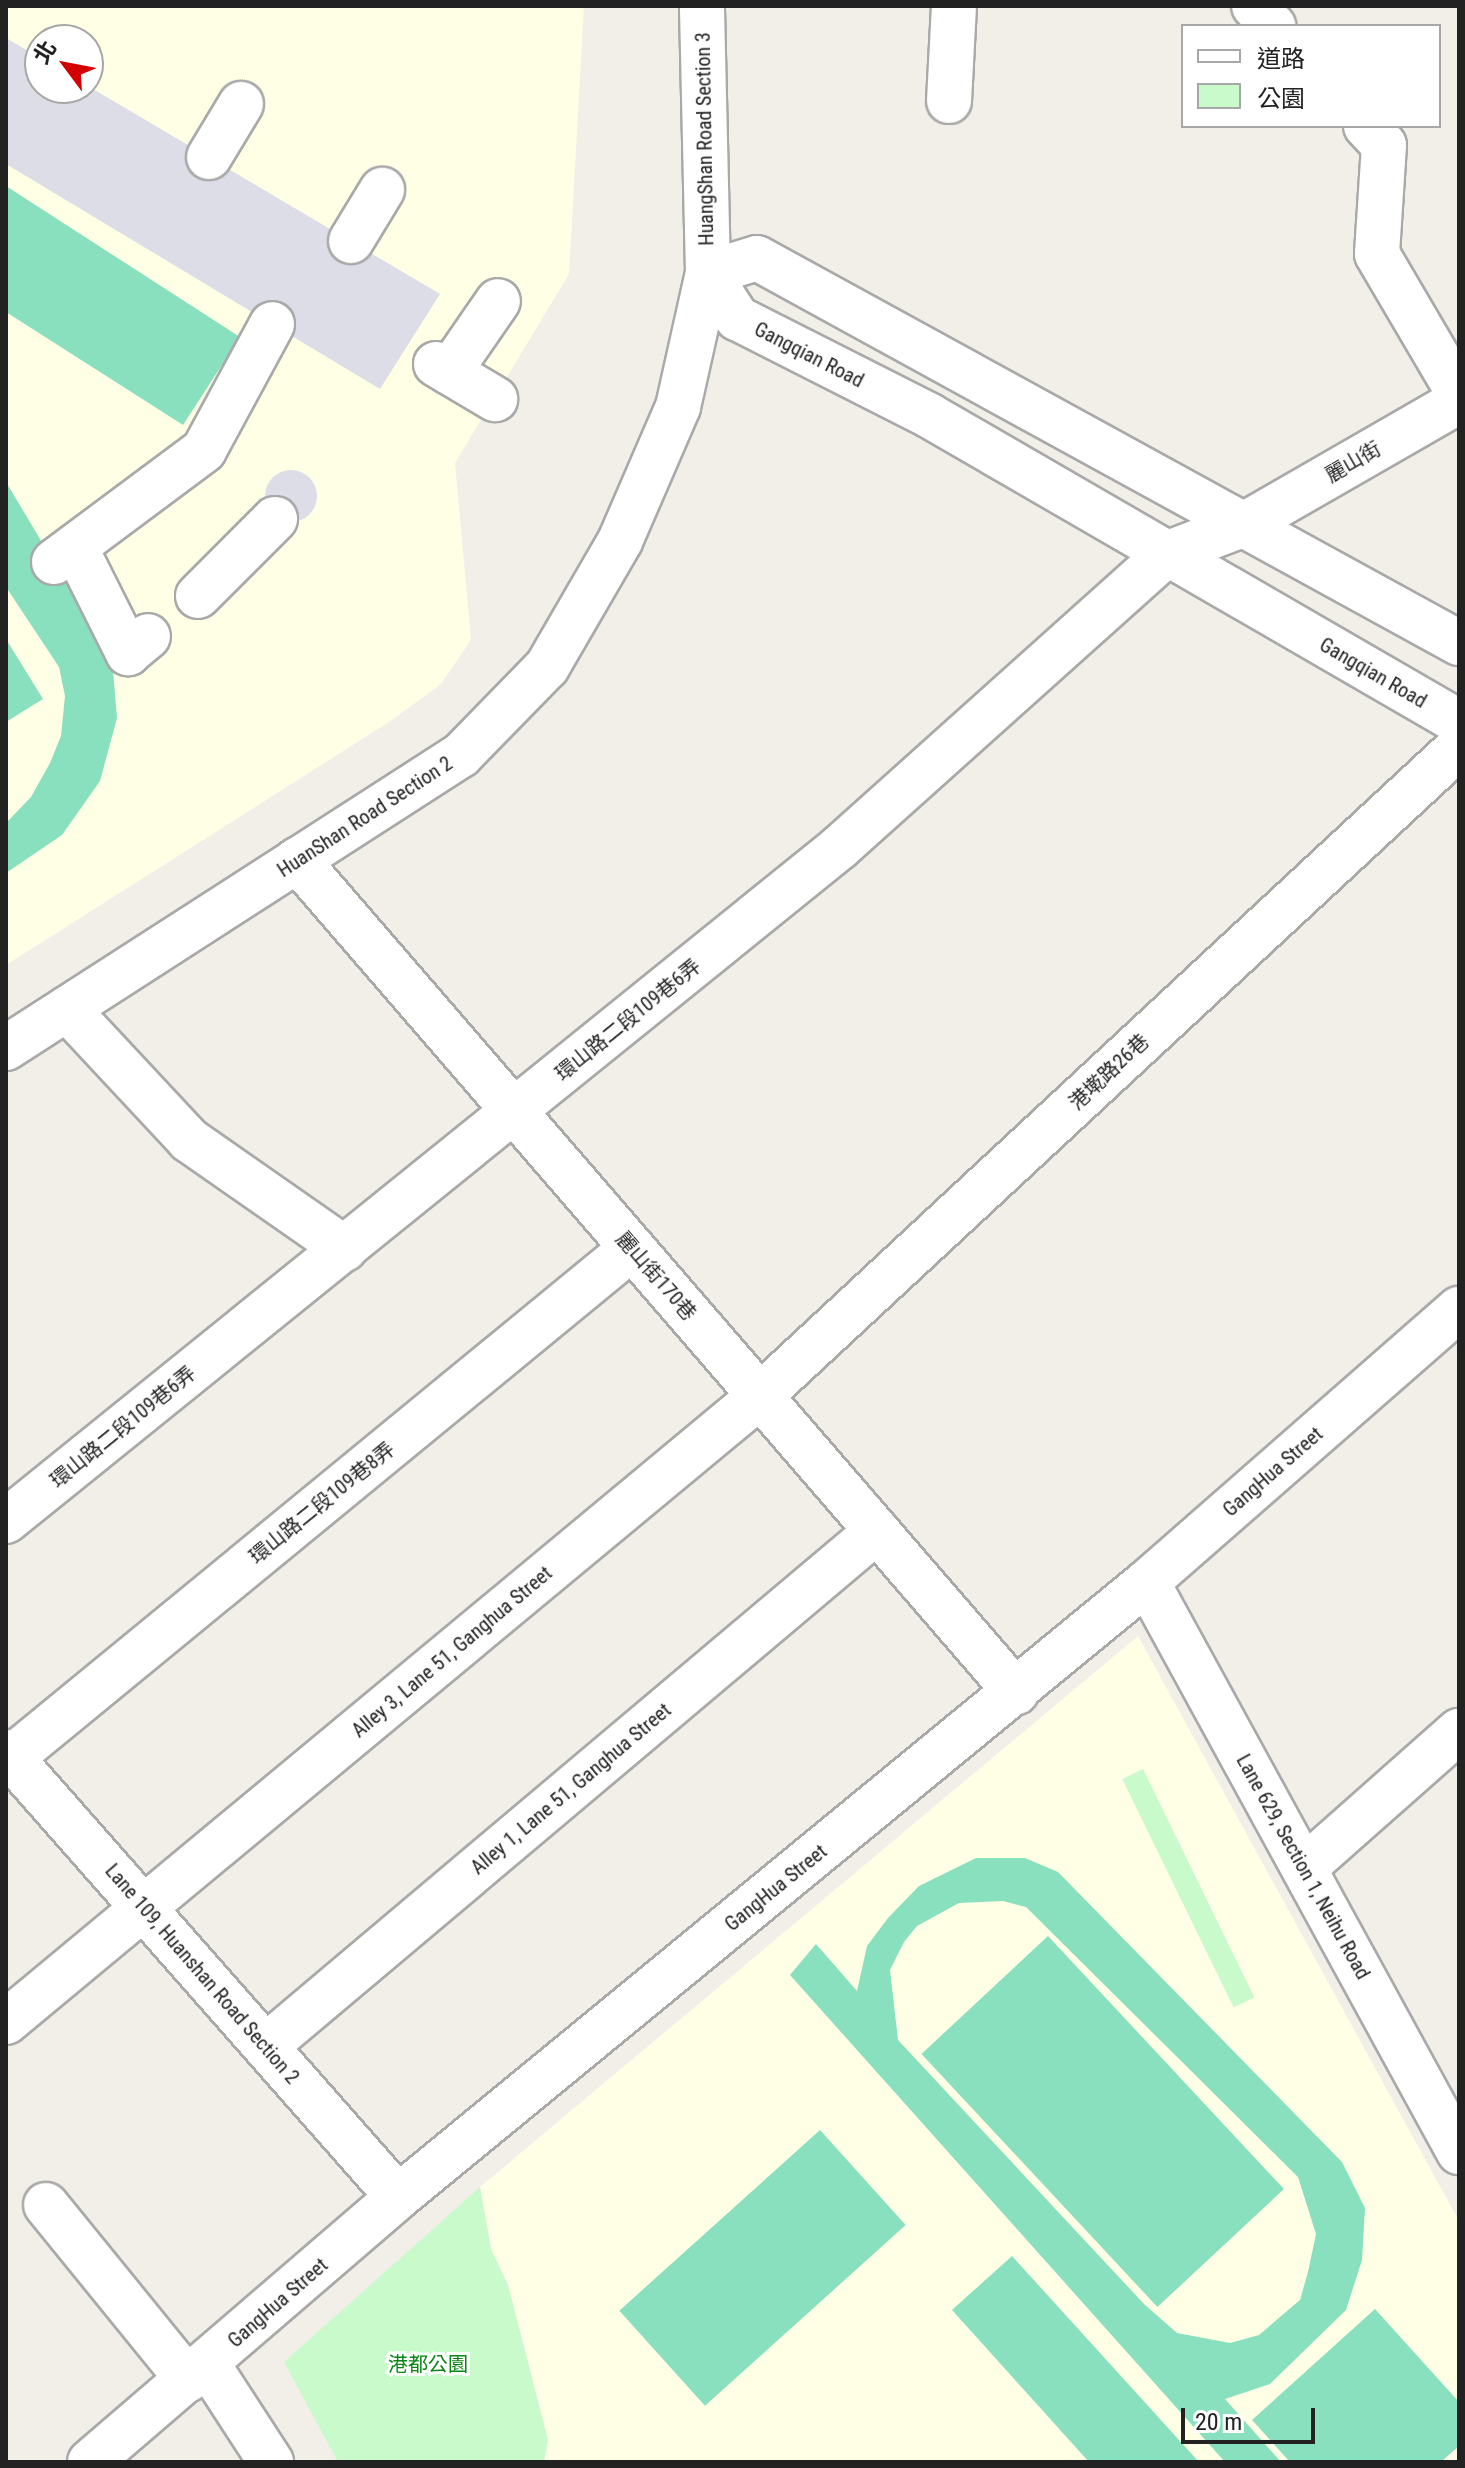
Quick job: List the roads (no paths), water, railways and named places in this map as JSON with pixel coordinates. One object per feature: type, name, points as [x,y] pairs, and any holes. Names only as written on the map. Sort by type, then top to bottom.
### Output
[{"type":"street","name":"HuangShan Road Section 3","points":[[702,6],[708,273]]},
{"type":"street","points":[[949,101],[954,6]]},
{"type":"street","points":[[1254,6],[1271,24]]},
{"type":"street","points":[[209,157],[241,104]]},
{"type":"street","points":[[1368,128],[1384,145],[1377,254],[1459,394]]},
{"type":"street","points":[[351,241],[382,190]]},
{"type":"street","points":[[708,273],[757,258],[1247,523],[1459,643]]},
{"type":"street","name":"Gangqian Road","points":[[708,273],[737,318],[930,416],[1459,722]]},
{"type":"street","name":"HuanShan Road Section 2","points":[[6,1048],[461,755],[547,667],[620,541],[678,407],[708,273]]},
{"type":"street","points":[[495,399],[443,368],[498,301]]},
{"type":"street","points":[[148,636],[128,653],[64,554],[204,450],[272,324]]},
{"type":"street","name":"麗山街","points":[[1247,523],[1459,401]]},
{"type":"street","points":[[198,596],[275,519]]},
{"type":"street","name":"環山路二段109巷6弄","points":[[6,1521],[515,1113],[840,847],[1166,554],[1247,523]]},
{"type":"street","name":"港墘路26巷","points":[[760,1396],[1459,747]]},
{"type":"street","name":"麗山街170巷","points":[[297,860],[1016,1692]]},
{"type":"street","points":[[67,1009],[189,1140],[345,1249]]},
{"type":"street","name":"環山路二段109巷8弄","points":[[9,1755],[632,1248]]},
{"type":"street","name":"GangHua Street","points":[[90,2462],[198,2373],[398,2197],[1147,1582],[1459,1309]]},
{"type":"street","name":"Alley 3, Lane 51, Ganghua Street","points":[[6,2022],[760,1396]]},
{"type":"street","name":"Alley 1, Lane 51, Ganghua Street","points":[[266,2046],[877,1531]]},
{"type":"street","name":"Lane 629, Section 1, Neihu Road","points":[[1147,1582],[1457,2143]]},
{"type":"street","points":[[1304,1868],[1459,1731]]},
{"type":"street","name":"Lane 109, Huanshan Road Section 2","points":[[9,1755],[398,2197]]},
{"type":"street","points":[[46,2205],[198,2373],[271,2462]]},
{"type":"park label","name":"港都公園","points":[[428,2364]]}]
